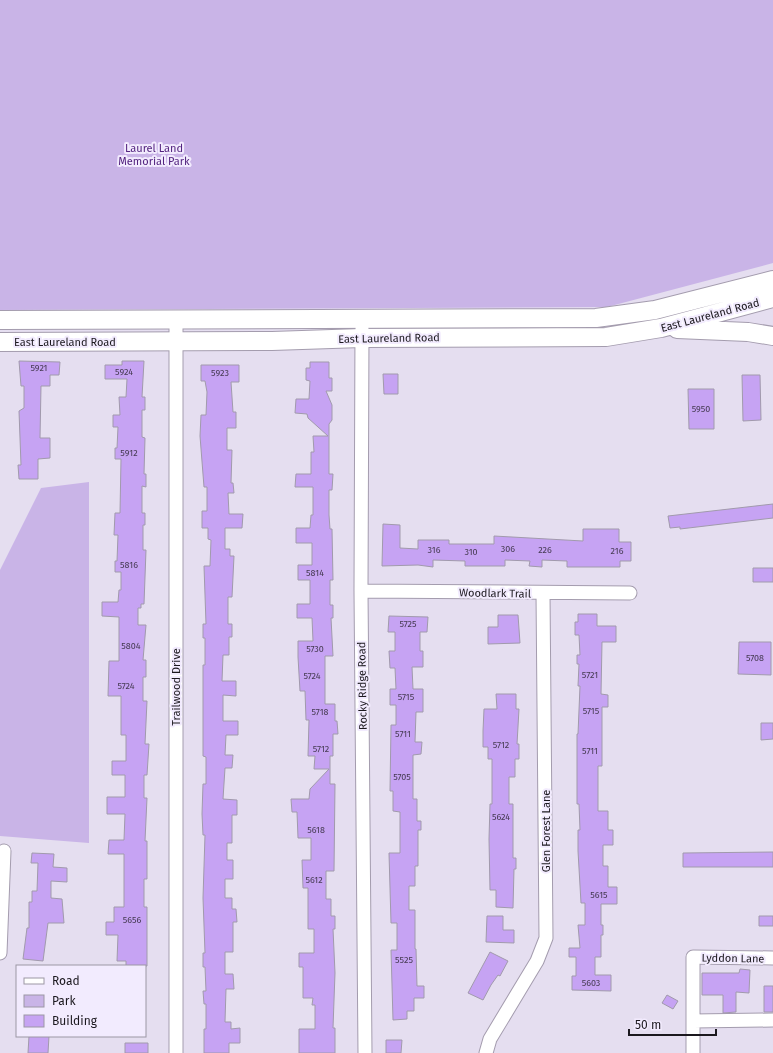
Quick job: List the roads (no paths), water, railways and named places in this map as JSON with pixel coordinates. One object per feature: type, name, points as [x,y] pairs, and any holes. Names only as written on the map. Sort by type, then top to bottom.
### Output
[{"type":"main road","name":"East Laureland Road","points":[[0,342],[176,342],[362,338],[606,337],[661,328],[745,296],[773,280]]},
{"type":"main road","name":"East Laureland Road","points":[[0,320],[176,321],[362,318],[596,318],[745,296],[773,298]]},
{"type":"main road","points":[[661,328],[748,332],[773,336]]},
{"type":"street","name":"Rocky Ridge Road","points":[[362,318],[361,591],[365,1053]]},
{"type":"street","name":"Trailwood Drive","points":[[176,321],[176,1053]]},
{"type":"street","name":"Woodlark Trail","points":[[361,591],[630,593]]},
{"type":"street","name":"Glen Forest Lane","points":[[486,1053],[490,1039],[536,960],[546,938],[543,593]]},
{"type":"street","points":[[0,953],[4,852]]},
{"type":"street","name":"Lyddon Lane","points":[[693,1021],[693,957],[773,958]]},
{"type":"street","points":[[693,1053],[693,1021],[773,1020]]},
{"type":"park label","name":"Laurel Land Memorial Park","points":[[154,154]]}]
